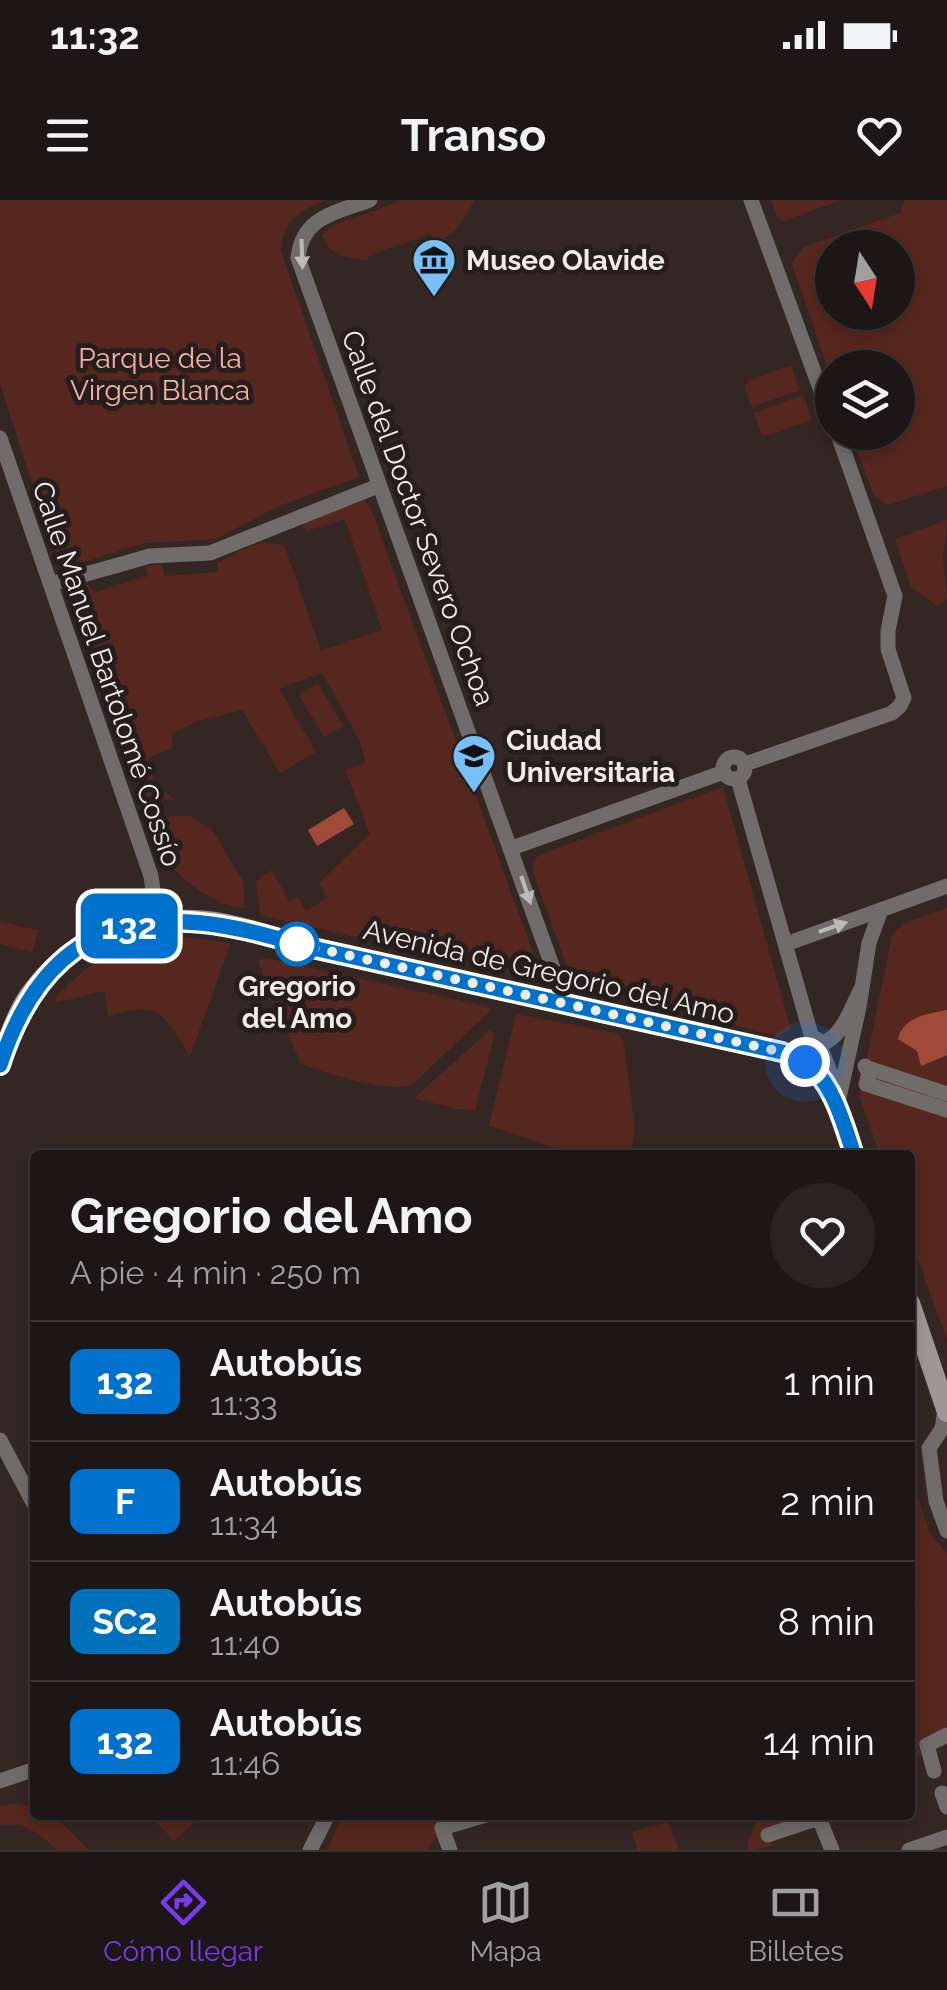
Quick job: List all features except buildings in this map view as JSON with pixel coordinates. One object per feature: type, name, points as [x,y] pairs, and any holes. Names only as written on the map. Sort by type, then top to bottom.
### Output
[{"type":"street","name":"Calle del Doctor Severo Ochoa","points":[[370,200],[309,227],[302,234],[298,258],[559,985],[552,1002]]},
{"type":"street","points":[[751,200],[815,375]]},
{"type":"street","name":"Calle Manuel Bartolomé Cossío","points":[[2,449],[152,876],[154,897],[137,923]]},
{"type":"street","points":[[512,848],[736,772],[892,713],[900,706],[904,698],[888,649],[895,596],[843,450]]},
{"type":"street","points":[[51,584],[150,556],[210,554],[378,486]]},
{"type":"street","points":[[736,772],[810,1027],[821,1045],[838,1101]]},
{"type":"street","points":[[786,944],[947,886]]},
{"type":"street","points":[[838,1101],[869,944],[880,910]]},
{"type":"street","name":"Avenida de Gregorio del Amo","points":[[0,1066],[28,997],[46,974],[105,933],[137,923],[196,920],[248,928],[299,945],[782,1052],[805,1062],[838,1101],[853,1150]]},
{"type":"street","points":[[821,1045],[846,1022],[862,987]]},
{"type":"street","points":[[782,1052],[796,1047],[810,1027]]},
{"type":"street","points":[[947,1094],[867,1070],[866,1084],[947,1110]]},
{"type":"street","points":[[915,1320],[946,1411],[942,1429],[930,1448],[941,1464],[936,1501],[947,1531]]},
{"type":"street","points":[[915,1344],[927,1360]]},
{"type":"street","points":[[0,1440],[30,1497]]},
{"type":"street","points":[[934,1771],[928,1745],[947,1734]]},
{"type":"street","points":[[0,1781],[30,1771]]},
{"type":"street","points":[[310,1850],[325,1820]]},
{"type":"street","points":[[450,1850],[442,1828],[469,1820]]},
{"type":"street","points":[[768,1835],[813,1820]]},
{"type":"street","points":[[820,1820],[832,1850]]},
{"type":"street","points":[[910,1850],[947,1837]]},
{"type":"shaded area","name":"Ciudad Universitaria","points":[[0,200],[947,200],[947,1850],[0,1850]]},
{"type":"shaded area","points":[[344,808],[354,824],[317,846],[308,830]]},
{"type":"shaded area","points":[[947,1010],[947,1055],[921,1066],[917,1051],[898,1039],[901,1032],[917,1018]]},
{"type":"green space","name":"Parque de la Virgen Blanca","points":[[0,200],[328,200],[295,217],[285,231],[281,251],[359,477],[279,506],[216,539],[145,543],[76,564],[61,562],[0,385]]},
{"type":"green space","points":[[402,200],[475,200],[454,232],[434,243],[430,234],[369,255],[367,260],[340,255],[325,242],[322,235],[330,227]]},
{"type":"green space","points":[[771,200],[842,200],[783,221],[777,217]]},
{"type":"green space","points":[[905,200],[947,200],[947,486],[888,505],[874,496],[857,450],[915,450],[915,350],[821,350],[792,264],[803,247],[815,243],[815,330],[915,330],[915,230],[852,230],[900,213]]},
{"type":"green space","points":[[791,365],[800,390],[752,407],[744,386]]},
{"type":"green space","points":[[803,395],[812,420],[762,435],[754,413]]},
{"type":"green space","points":[[364,500],[370,506],[541,974],[539,980],[260,915],[256,881],[272,870],[289,901],[298,897],[306,911],[327,898],[319,883],[370,834],[345,770],[366,762],[359,739],[322,673],[279,688],[316,752],[280,773],[242,710],[197,721],[171,735],[173,748],[149,757],[156,782],[176,800],[148,801],[133,776],[73,603],[77,588],[89,584],[93,593],[148,576],[146,567],[161,564],[165,576],[217,572],[218,562],[243,550],[259,544],[276,544],[285,547],[321,651],[382,630],[345,519],[307,531],[303,527],[303,522]]},
{"type":"green space","points":[[947,520],[943,557],[947,599],[937,606],[911,587],[895,539]]},
{"type":"green space","points":[[318,683],[343,726],[324,737],[299,695]]},
{"type":"green space","points":[[723,787],[791,1030],[778,1036],[574,986],[533,872],[533,861],[539,855]]},
{"type":"green space","points":[[171,816],[190,816],[213,831],[244,883],[244,908],[207,895],[171,866],[156,834],[157,822]]},
{"type":"green space","points":[[947,908],[947,1340],[915,1252],[915,1150],[878,1150],[859,1096],[892,935],[903,924]]},
{"type":"green space","points":[[0,922],[38,930],[33,952],[0,944]]},
{"type":"green space","points":[[180,936],[231,943],[190,1056],[159,1014],[140,1010],[108,1016],[105,991],[55,1003],[56,996],[111,952],[140,941]]},
{"type":"green space","points":[[266,958],[490,1007],[489,1012],[413,1084],[391,1087],[362,1082],[300,1062],[259,964],[259,960]]},
{"type":"green space","points":[[516,1014],[616,1033],[623,1039],[635,1128],[632,1150],[562,1150],[489,1126]]},
{"type":"green space","points":[[490,1030],[495,1034],[475,1110],[414,1098]]},
{"type":"green space","points":[[915,1489],[929,1532],[947,1553],[947,1729],[924,1737],[919,1748],[921,1755],[915,1757],[915,1610]]},
{"type":"green space","points":[[0,1806],[30,1806],[30,1820],[59,1820],[89,1850],[57,1850],[31,1830],[0,1825]]},
{"type":"green space","points":[[155,1820],[197,1820],[174,1841]]},
{"type":"green space","points":[[340,1820],[450,1820],[426,1850],[327,1850]]},
{"type":"green space","points":[[757,1820],[804,1820],[769,1835],[772,1846],[749,1850],[747,1844]]},
{"type":"green space","points":[[668,1822],[679,1850],[638,1850],[632,1832]]},
{"type":"bus line","name":"132","points":[[0,1065],[28,997],[46,974],[75,951],[105,933],[137,923],[196,920],[248,928],[299,945],[782,1052],[805,1062],[816,1074],[839,1112],[852,1150]]},
{"type":"place","name":"Museo Olavide","points":[[434,298]]},
{"type":"place","name":"Ciudad Universitaria","points":[[474,794]]},
{"type":"place","name":"Gregorio del Amo","points":[[297,944]]},
{"type":"route","points":[[297,944],[782,1052],[805,1062]]}]
